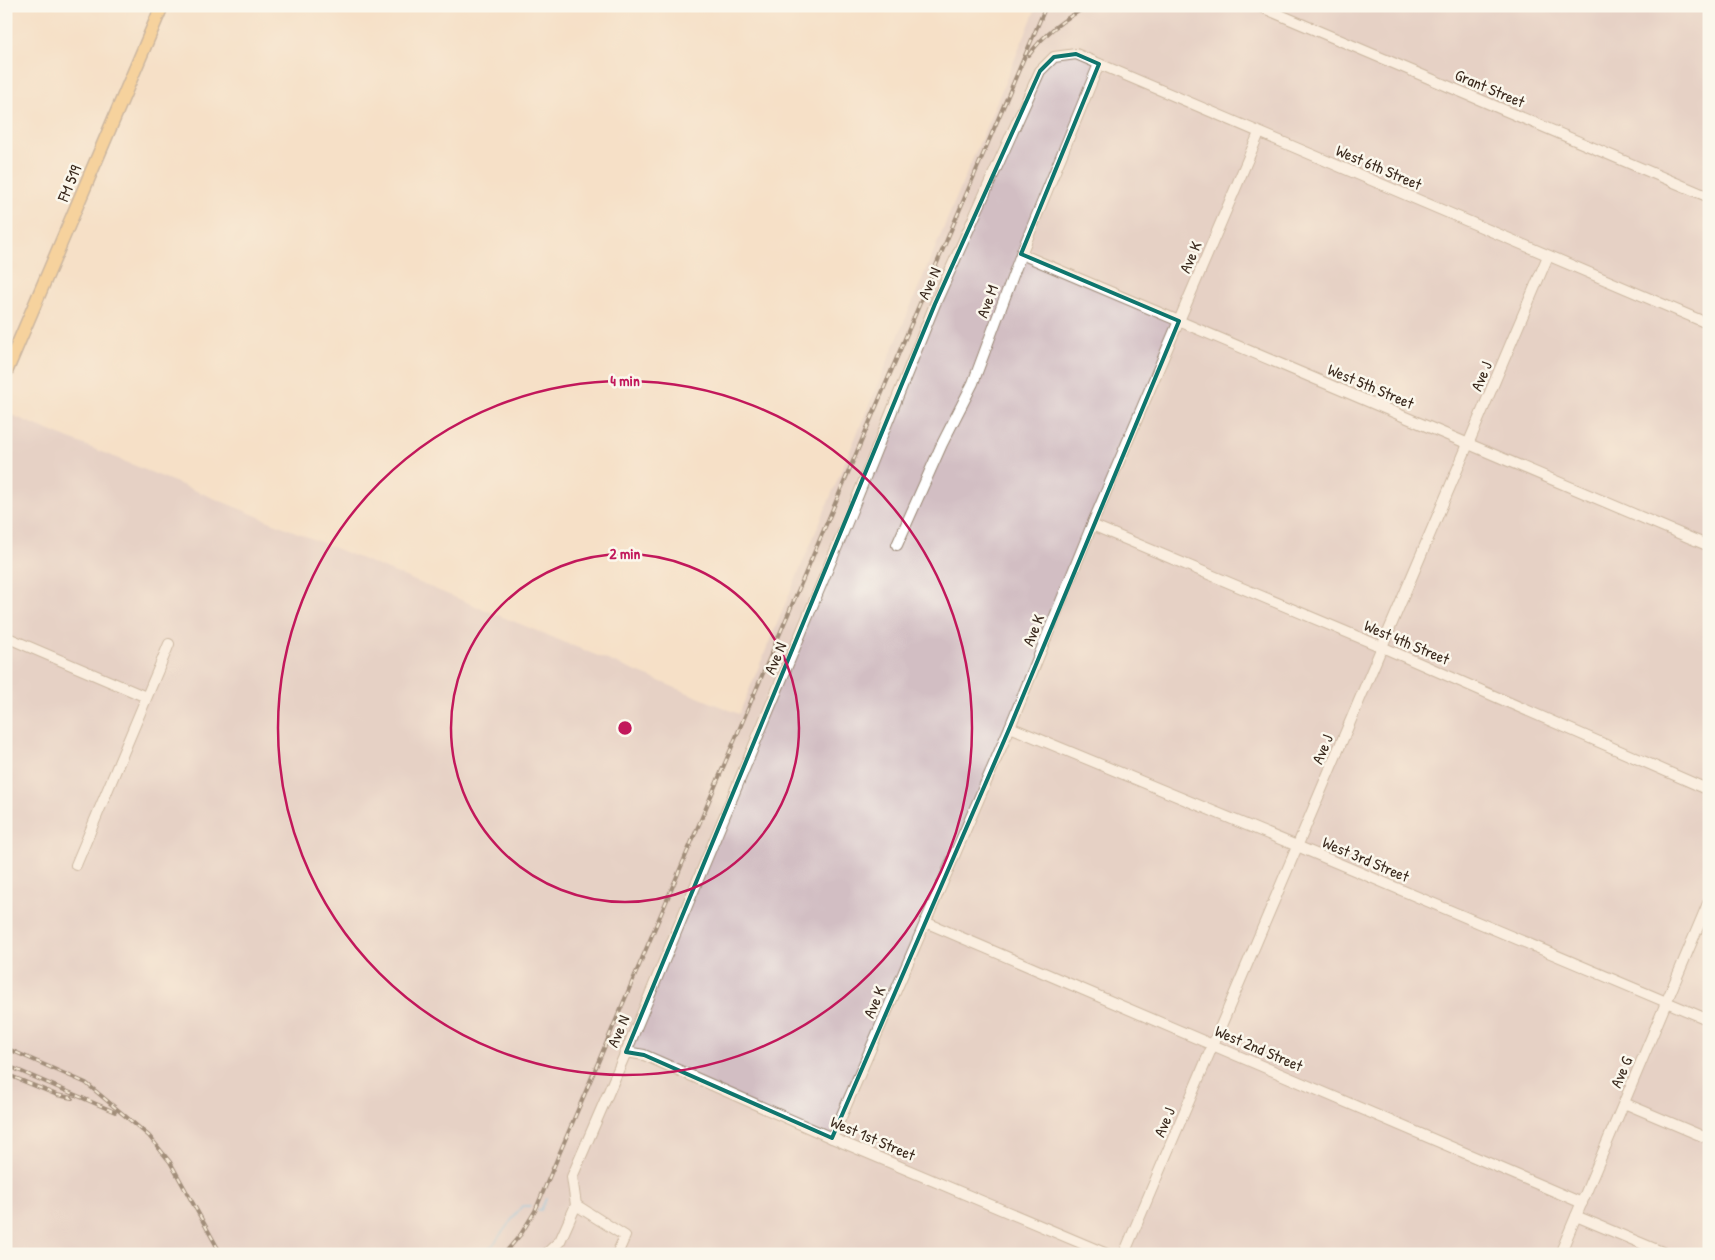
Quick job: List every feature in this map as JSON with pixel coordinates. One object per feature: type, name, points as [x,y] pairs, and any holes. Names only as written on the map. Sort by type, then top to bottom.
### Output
[{"type":"main road","name":"FM 519","points":[[6,372],[162,6]]},
{"type":"street","name":"Grant Street","points":[[1259,6],[1709,197]]},
{"type":"street","name":"West 6th Street","points":[[1040,71],[1054,57],[1076,54],[1709,324]]},
{"type":"street","name":"Ave M","points":[[897,546],[942,444],[973,382],[1021,254],[1099,64]]},
{"type":"street","name":"Ave N","points":[[576,1205],[572,1177],[843,534],[935,304],[1040,71]]},
{"type":"street","name":"Ave K","points":[[832,1138],[1010,727],[1092,524],[1259,133]]},
{"type":"street","name":"West 5th Street","points":[[1021,254],[1709,546]]},
{"type":"street","name":"Ave J","points":[[1124,1254],[1548,256]]},
{"type":"street","name":"West 4th Street","points":[[1092,524],[1382,647],[1709,790]]},
{"type":"street","points":[[6,637],[146,697]]},
{"type":"street","points":[[76,865],[169,644]]},
{"type":"street","name":"West 3rd Street","points":[[1010,727],[1709,1020]]},
{"type":"street","name":"Ave G","points":[[1560,1254],[1709,902]]},
{"type":"street","name":"West 2nd Street","points":[[925,922],[1582,1203]]},
{"type":"street","name":"West 1st Street","points":[[626,1052],[644,1055],[832,1138],[1107,1254]]},
{"type":"street","points":[[1624,1103],[1709,1140]]},
{"type":"street","points":[[546,1254],[560,1240],[576,1205],[625,1236],[617,1254]]},
{"type":"street","points":[[1576,1216],[1666,1254]]},
{"type":"highlighted area","points":[[1076,54],[1099,64],[1021,254],[1179,321],[1010,727],[832,1138],[644,1055],[626,1052],[935,304],[1040,71],[1054,57]]},
{"type":"shaded area","points":[[1037,6],[1709,6],[1709,1254],[6,1254],[6,420],[9,414],[739,714]]},
{"type":"waterway","points":[[538,1210],[541,1210],[546,1199]]},
{"type":"waterway","points":[[481,1254],[492,1246],[522,1206],[530,1206]]},
{"type":"railway","points":[[504,1254],[521,1234],[535,1211],[1046,6]]},
{"type":"railway","points":[[1029,55],[1041,40],[1056,27],[1072,15],[1089,6]]},
{"type":"railway","points":[[6,1048],[86,1083],[149,1136],[170,1162],[221,1254]]},
{"type":"railway","points":[[6,1065],[115,1112]]},
{"type":"railway","points":[[6,1074],[57,1095],[72,1098]]}]
